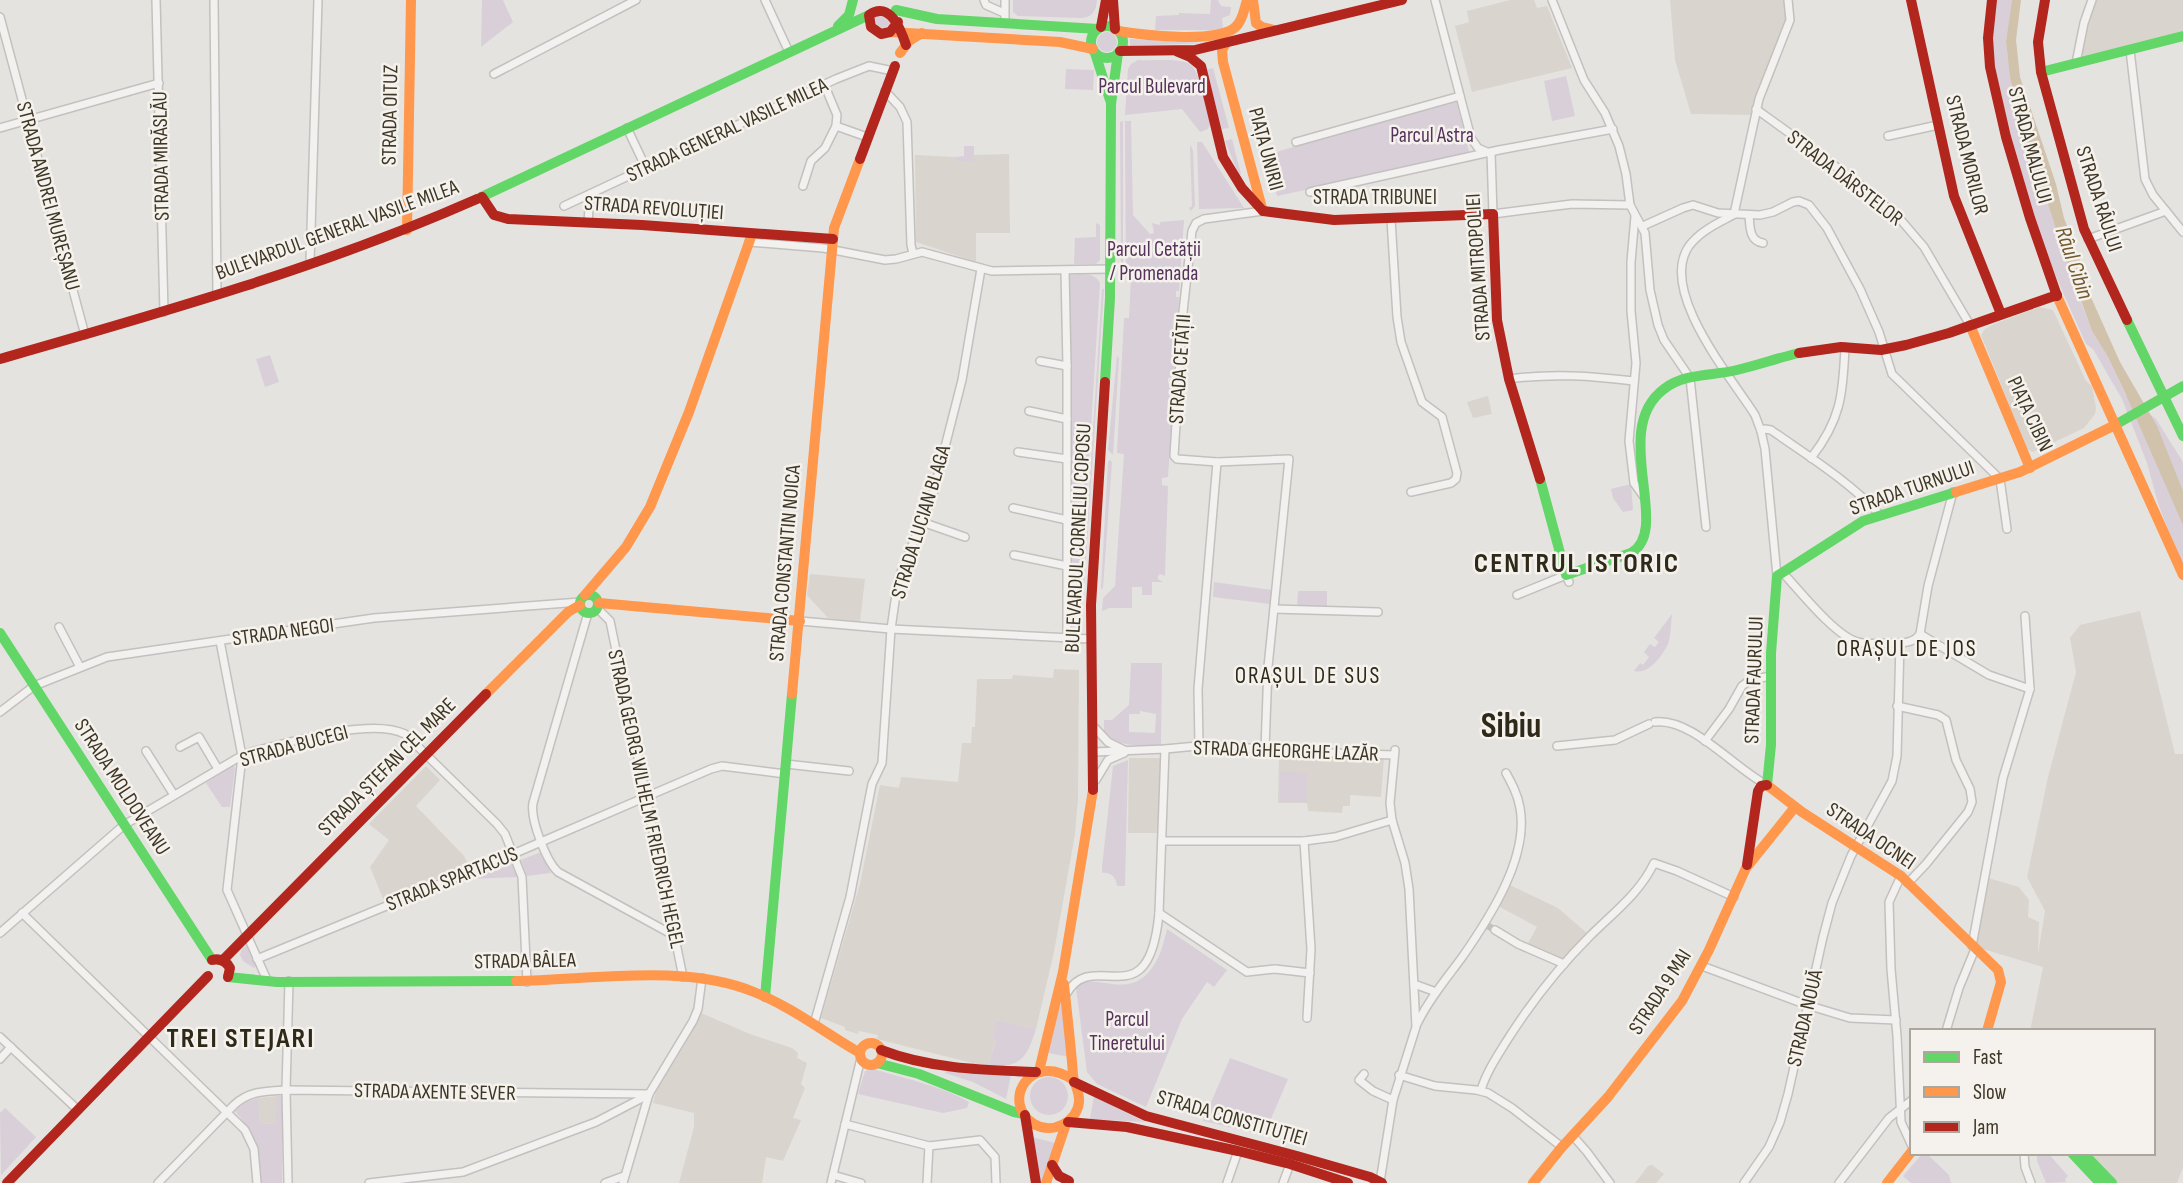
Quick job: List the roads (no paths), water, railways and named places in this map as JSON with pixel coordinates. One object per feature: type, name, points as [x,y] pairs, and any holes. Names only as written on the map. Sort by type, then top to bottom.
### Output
[{"type":"main road","name":"STRADA OITUZ","points":[[407,230],[411,0]]},
{"type":"main road","points":[[829,33],[849,15],[853,0]]},
{"type":"main road","points":[[862,0],[869,13],[871,27],[878,33],[894,30],[1060,42],[1094,51],[1107,58],[1119,52],[1195,50],[1402,0]]},
{"type":"main road","points":[[1094,51],[1091,38],[1099,28],[1106,0]]},
{"type":"main road","points":[[1113,0],[1116,30],[1122,41],[1119,52]]},
{"type":"main road","points":[[869,13],[878,2],[889,4],[896,10],[937,19],[1005,19],[1099,28],[1110,26],[1116,30],[1169,35],[1222,34],[1238,24],[1247,0]]},
{"type":"main road","points":[[1253,0],[1256,23],[1275,30]]},
{"type":"main road","name":"STRADA MORILOR","points":[[1911,0],[1957,206],[2001,314]]},
{"type":"main road","name":"STRADA MALULUI","points":[[1992,0],[1988,38],[1990,67],[2026,207],[2057,295],[2109,411],[2118,423],[2183,575]]},
{"type":"main road","name":"STRADA RÂULUI","points":[[2045,0],[2038,42],[2041,72],[2088,239],[2160,399],[2183,436]]},
{"type":"main road","points":[[896,10],[894,30],[903,49],[912,38],[922,33]]},
{"type":"main road","name":"BULEVARDUL GENERAL VASILE MILEA","points":[[0,359],[164,312],[407,230],[869,13]]},
{"type":"main road","name":"BULEVARDUL GENERAL VASILE MILEA","points":[[829,33],[871,27]]},
{"type":"main road","points":[[2041,72],[2183,36]]},
{"type":"main road","name":"PIAȚA UNIRII","points":[[1226,43],[1222,50],[1222,59],[1263,211]]},
{"type":"main road","name":"BULEVARDUL CORNELIU COPOSU","points":[[1094,51],[1111,104]]},
{"type":"main road","name":"BULEVARDUL CORNELIU COPOSU","points":[[1036,1183],[1021,1105],[1021,1090],[1028,1078],[1037,1072],[1063,972],[1093,790],[1091,598],[1111,269],[1111,104],[1119,52]]},
{"type":"main road","name":"BULEVARDUL CORNELIU COPOSU","points":[[1114,90],[1127,59],[1161,52]]},
{"type":"main road","points":[[1178,52],[1201,66],[1211,58],[1222,59]]},
{"type":"main road","name":"PIAȚA UNIRII","points":[[1201,66],[1223,157],[1242,188],[1263,211]]},
{"type":"main road","name":"STRADA CONSTANTIN NOICA","points":[[765,997],[832,245],[837,219],[894,69]]},
{"type":"main road","points":[[1242,188],[1250,187],[1254,180]]},
{"type":"main road","name":"STRADA REVOLUȚIEI","points":[[482,197],[492,213],[502,217],[588,222],[832,245]]},
{"type":"main road","name":"STRADA TRIBUNEI","points":[[1263,211],[1327,220],[1493,214]]},
{"type":"main road","name":"STRADA MITROPOLIEI","points":[[1493,214],[1497,320],[1510,379],[1568,579]]},
{"type":"main road","name":"STRADA ȘTEFAN CEL MARE","points":[[217,960],[247,935],[568,612],[588,604],[650,507],[689,412],[750,238]]},
{"type":"main road","points":[[1568,579],[1639,548],[1646,535],[1640,435],[1644,415],[1651,402],[1662,391],[1682,379],[1727,372],[1800,352],[1844,347],[1885,350],[2057,295]]},
{"type":"main road","name":"PIAȚA CIBIN","points":[[1970,325],[2030,468],[2183,386]]},
{"type":"main road","name":"STRADA TURNULUI","points":[[1780,575],[1863,521],[2000,480],[2030,468]]},
{"type":"main road","name":"STRADA FAURULUI","points":[[1768,785],[1771,676],[1780,575]]},
{"type":"main road","points":[[588,604],[800,621]]},
{"type":"main road","name":"STRADA MOLDOVEANU","points":[[0,633],[124,825],[217,960]]},
{"type":"main road","points":[[1746,868],[1758,790],[1761,786],[1768,785]]},
{"type":"main road","name":"STRADA OCNEI","points":[[1768,785],[1855,848],[1904,879],[1998,970],[2001,978],[1988,1029]]},
{"type":"main road","name":"STRADA 9 MAI","points":[[1533,1183],[1608,1097],[1682,1000],[1702,965],[1746,868],[1796,807]]},
{"type":"main road","points":[[217,960],[229,968],[228,977],[220,982],[208,976],[207,968],[217,960]]},
{"type":"main road","name":"BULEVARDUL CORNELIU COPOSU","points":[[1046,1183],[1067,1123],[1074,1116],[1079,1103],[1074,1081],[1063,972]]},
{"type":"main road","points":[[7,1183],[208,976]]},
{"type":"main road","name":"STRADA BÂLEA","points":[[228,977],[289,981],[527,982],[702,978],[735,985],[765,997],[814,1024],[864,1059]]},
{"type":"main road","points":[[864,1059],[873,1043],[881,1050],[929,1064],[1037,1072],[1050,1069],[1057,1070],[1074,1081]]},
{"type":"main road","points":[[864,1059],[881,1055],[881,1050]]},
{"type":"main road","points":[[864,1059],[919,1074],[1024,1114],[1031,1122],[1044,1128],[1067,1123]]},
{"type":"main road","name":"STRADA CONSTITUȚIEI","points":[[1074,1081],[1165,1122],[1381,1183]]},
{"type":"main road","name":"STRADA CONSTITUȚIEI","points":[[1067,1123],[1127,1127],[1294,1160],[1348,1183]]},
{"type":"main road","points":[[1887,1183],[1910,1152]]},
{"type":"main road","points":[[2075,1155],[2099,1183]]},
{"type":"main road","points":[[2085,1155],[2112,1183]]},
{"type":"main road","points":[[1052,1166],[1059,1176],[1069,1181]]},
{"type":"main road","points":[[2087,1183],[2099,1183]]},
{"type":"street","name":"STRADA MIRĂSLĂU","points":[[156,0],[164,312]]},
{"type":"street","points":[[214,0],[217,294]]},
{"type":"street","points":[[310,262],[318,0]]},
{"type":"street","points":[[494,74],[636,0]]},
{"type":"street","points":[[765,0],[789,52]]},
{"type":"street","points":[[984,0],[986,5],[1005,19]]},
{"type":"street","points":[[1005,0],[1005,19]]},
{"type":"street","points":[[1435,0],[1471,138],[1481,151],[1491,152]]},
{"type":"street","points":[[1552,0],[1584,80],[1613,130],[1622,157],[1630,205],[1643,226],[1647,240],[1650,290],[1658,326],[1664,340],[1690,378],[1706,527]]},
{"type":"street","points":[[1788,0],[1790,11],[1787,31],[1756,110],[1734,214],[1709,228],[1690,246],[1683,264],[1683,292],[1693,317],[1755,415],[1761,431],[1780,575],[1850,639],[1862,643],[1900,643],[1913,641],[1920,634],[1928,586],[1953,492]]},
{"type":"street","points":[[2076,63],[2092,0]]},
{"type":"street","name":"STRADA ANDREI MUREȘANU","points":[[0,16],[85,335]]},
{"type":"street","points":[[2130,50],[2145,179],[2153,195],[2183,232]]},
{"type":"street","name":"STRADA GENERAL VASILE MILEA","points":[[564,206],[824,84],[869,66],[894,69]]},
{"type":"street","points":[[0,128],[159,83]]},
{"type":"street","points":[[803,186],[811,161],[825,148],[836,126],[838,115],[824,84]]},
{"type":"street","points":[[885,91],[900,107],[907,122],[913,253]]},
{"type":"street","points":[[1296,142],[1460,96]]},
{"type":"street","name":"STRADA DÂRSTELOR","points":[[1756,110],[1857,182],[1900,219],[1924,247],[1970,325]]},
{"type":"street","points":[[1888,136],[1938,125]]},
{"type":"street","points":[[836,126],[867,137]]},
{"type":"street","points":[[627,128],[646,168]]},
{"type":"street","points":[[1310,192],[1562,137],[1613,130]]},
{"type":"street","name":"STRADA MITROPOLIEI","points":[[1491,152],[1493,214]]},
{"type":"street","points":[[588,222],[590,194]]},
{"type":"street","points":[[1643,226],[1693,205],[1718,213],[1749,215],[1766,214],[1799,201],[1814,210],[1827,228],[1860,289],[1896,379],[2000,480],[2007,529]]},
{"type":"street","name":"STRADA TRIBUNEI","points":[[1493,214],[1572,204],[1630,205]]},
{"type":"street","name":"STRADA CETĂȚII","points":[[1217,462],[1174,458],[1183,312],[1192,231],[1196,223],[1204,219],[1263,211]]},
{"type":"street","points":[[2088,239],[2166,211]]},
{"type":"street","points":[[1749,215],[1753,237],[1763,243]]},
{"type":"street","points":[[1635,216],[1631,262],[1634,381],[1629,430],[1634,483],[1644,497]]},
{"type":"street","points":[[1391,219],[1401,342],[1422,402],[1442,417],[1458,474],[1451,483],[1411,492]]},
{"type":"street","points":[[832,245],[885,260],[922,252],[981,269],[1016,272],[1111,269]]},
{"type":"street","name":"STRADA LUCIAN BLAGA","points":[[814,1024],[850,897],[872,784],[882,763],[891,629],[898,580],[933,494],[962,380],[981,269]]},
{"type":"street","points":[[1065,271],[1067,638]]},
{"type":"street","points":[[1811,458],[1837,415],[1842,390],[1844,347]]},
{"type":"street","points":[[1041,361],[1067,366]]},
{"type":"street","points":[[1510,379],[1538,375],[1576,375],[1634,381]]},
{"type":"street","points":[[1029,411],[1067,419]]},
{"type":"street","points":[[1761,431],[1771,430],[1811,458],[1880,515]]},
{"type":"street","points":[[1018,452],[1067,459]]},
{"type":"street","points":[[1199,745],[1198,689],[1217,462],[1289,459],[1268,667],[1265,749]]},
{"type":"street","points":[[1013,508],[1067,520]]},
{"type":"street","points":[[922,522],[965,537]]},
{"type":"street","points":[[1014,555],[1067,566]]},
{"type":"street","points":[[1517,595],[1568,579]]},
{"type":"street","points":[[588,604],[533,803],[533,818],[551,863],[558,872],[675,936]]},
{"type":"street","name":"STRADA GEORG WILHELM FRIEDRICH HEGEL","points":[[588,604],[610,621],[683,977]]},
{"type":"street","name":"STRADA NEGOI","points":[[0,712],[34,686],[107,657],[374,618],[588,604]]},
{"type":"street","name":"STRADA GEORG WILHELM FRIEDRICH HEGEL","points":[[610,621],[621,605]]},
{"type":"street","points":[[1274,609],[1378,612]]},
{"type":"street","points":[[1947,1029],[1974,947],[2003,778],[2030,689],[2025,616]]},
{"type":"street","points":[[800,621],[891,629],[1091,639]]},
{"type":"street","points":[[59,627],[80,667]]},
{"type":"street","points":[[1920,634],[1989,676],[2030,689]]},
{"type":"street","points":[[220,641],[242,756],[228,893],[267,980]]},
{"type":"street","name":"STRADA NOUĂ","points":[[1744,1183],[1769,1147],[1780,1122],[1827,921],[1841,880],[1895,773],[1900,643]]},
{"type":"street","points":[[1704,741],[1726,714],[1742,686],[1750,680],[1771,676]]},
{"type":"street","points":[[1897,706],[1938,715],[1945,720],[1956,760],[1972,797],[1968,812],[1926,864],[1904,879],[1891,894],[1889,902],[1899,1108],[1903,1130],[1910,1145]]},
{"type":"street","name":"STRADA OCNEI","points":[[1557,746],[1615,740],[1652,723],[1666,722],[1704,741],[1741,769],[1768,785]]},
{"type":"street","points":[[1094,726],[1108,742],[1128,751]]},
{"type":"street","name":"STRADA BUCEGI","points":[[0,932],[124,825],[242,756],[352,729],[393,730],[405,734],[502,829],[522,877],[527,982]]},
{"type":"street","points":[[180,747],[199,737],[218,769]]},
{"type":"street","name":"STRADA GHEORGHE LAZĂR","points":[[1094,752],[1199,745],[1394,752],[1390,803],[1392,820]]},
{"type":"street","points":[[1065,997],[1075,982],[1084,978],[1096,974],[1126,977],[1141,970],[1147,961],[1155,939],[1159,913],[1165,749]]},
{"type":"street","points":[[146,751],[174,795]]},
{"type":"street","points":[[1093,790],[1108,760],[1128,751]]},
{"type":"street","name":"STRADA SPARTACUS","points":[[257,958],[710,769],[722,766],[849,771]]},
{"type":"street","points":[[1381,1183],[1393,1100],[1416,1027],[1436,992],[1489,926],[1520,846],[1520,805],[1506,773]]},
{"type":"street","points":[[1162,841],[1304,841],[1335,837],[1392,820],[1407,875],[1416,1027]]},
{"type":"street","points":[[1304,841],[1311,949],[1307,1018]]},
{"type":"street","points":[[1481,1090],[1491,1067],[1541,992],[1564,964],[1626,901],[1648,875],[1654,863],[1734,897]]},
{"type":"street","points":[[22,913],[245,1130],[252,1142],[256,1159],[257,1183]]},
{"type":"street","points":[[1159,913],[1247,972],[1275,969],[1310,973]]},
{"type":"street","points":[[1489,926],[1518,944],[1564,964]]},
{"type":"street","points":[[1702,965],[1807,1005],[1859,1019],[1896,1020]]},
{"type":"street","points":[[605,1183],[624,1180],[649,1094],[693,1021],[698,1009],[702,978]]},
{"type":"street","points":[[288,1183],[286,1090],[289,981]]},
{"type":"street","points":[[1414,984],[1436,992]]},
{"type":"street","points":[[0,1037],[78,1110]]},
{"type":"street","points":[[0,1059],[11,1047]]},
{"type":"street","points":[[861,1183],[832,1179],[864,1059]]},
{"type":"street","points":[[1364,1074],[1359,1080],[1373,1091],[1393,1100]]},
{"type":"street","points":[[1399,1075],[1444,1088],[1481,1090],[1503,1101],[1562,1147]]},
{"type":"street","name":"STRADA AXENTE SEVER","points":[[158,1183],[227,1111],[242,1097],[251,1093],[286,1090],[649,1094]]},
{"type":"street","points":[[369,1183],[463,1172],[596,1122],[649,1094]]},
{"type":"street","points":[[1839,1183],[1889,1118],[1910,1101]]},
{"type":"street","points":[[845,1124],[929,1146],[980,1140],[995,1157],[996,1183]]},
{"type":"street","points":[[1573,1136],[1610,1183]]},
{"type":"street","points":[[927,1183],[929,1146]]},
{"type":"street","points":[[1227,1183],[1238,1151]]},
{"type":"street","points":[[2024,1155],[2031,1183]]},
{"type":"street","points":[[1283,1183],[1294,1160]]},
{"type":"water","name":"Râul Cibin","points":[[2012,0],[2021,0],[2016,40],[2020,77],[2056,184],[2064,218],[2087,279],[2089,293],[2120,362],[2157,426],[2183,491],[2183,525],[2126,395],[2092,331],[2063,251],[2010,78],[2006,41]]},
{"type":"tunnel","points":[[1488,926],[1495,930]]},
{"type":"district","name":"CENTRUL ISTORIC","points":[[1577,563]]},
{"type":"district","name":"ORAȘUL DE JOS","points":[[1907,649]]},
{"type":"district","name":"ORAȘUL DE SUS","points":[[1308,676]]},
{"type":"district","name":"Sibiu","points":[[1511,726]]},
{"type":"district","name":"TREI STEJARI","points":[[241,1038]]},
{"type":"park label","name":"Parcul Bulevard","points":[[1152,86]]},
{"type":"park label","name":"Parcul Astra","points":[[1432,135]]},
{"type":"park label","name":"Parcul Cetății / Promenada","points":[[1154,261]]},
{"type":"park label","name":"Parcul Tineretului","points":[[1127,1031]]}]
